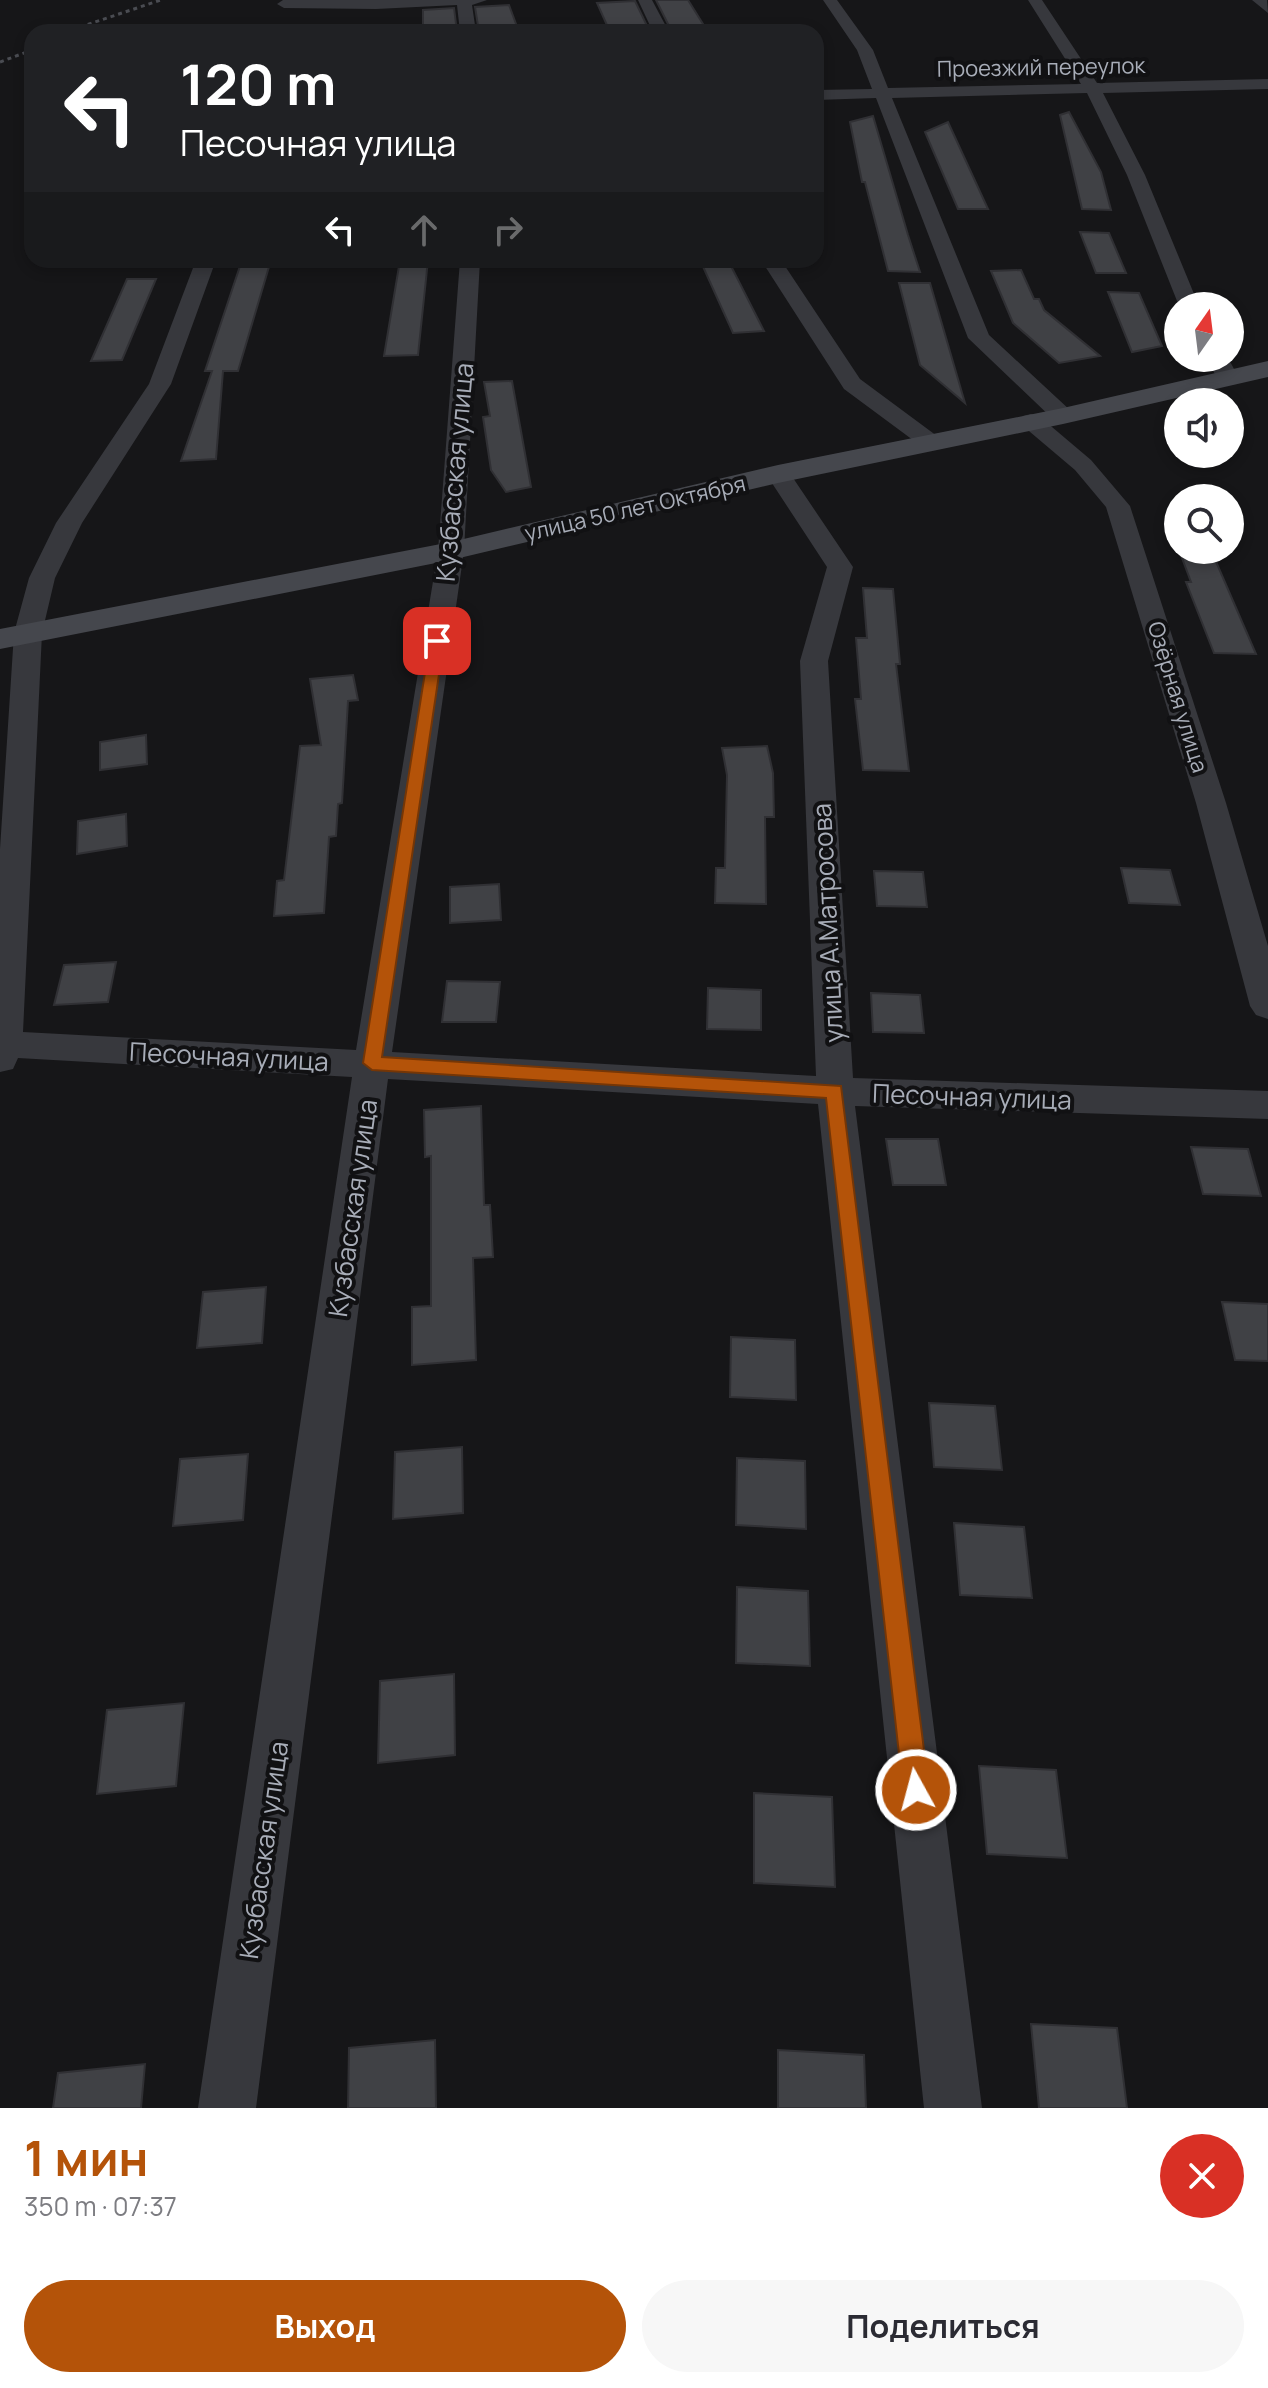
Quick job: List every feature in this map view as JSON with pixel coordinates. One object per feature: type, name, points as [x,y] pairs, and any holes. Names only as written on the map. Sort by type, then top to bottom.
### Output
[{"type":"main road","name":"улица 50 лет Октября","points":[[1244,368],[1268,369]]},
{"type":"main road","name":"улица 50 лет Октября","points":[[14,636],[451,551],[778,474],[1063,416],[1210,372]]},
{"type":"street","points":[[645,0],[657,24]]},
{"type":"street","points":[[830,0],[865,50],[979,338],[1063,416]]},
{"type":"street","points":[[1035,0],[1067,42],[1137,177],[1173,278],[1181,292]]},
{"type":"street","points":[[1259,0],[1268,9]]},
{"type":"street","points":[[283,7],[469,1],[468,24]]},
{"type":"street","name":"Проезжий переулок","points":[[824,95],[1268,84]]},
{"type":"street","points":[[2,1052],[14,636],[69,523],[160,384],[203,268]]},
{"type":"street","name":"Кузбасская улица","points":[[227,2108],[372,1063],[451,551],[469,268]]},
{"type":"street","points":[[776,268],[852,384],[929,441]]},
{"type":"street","name":"Озёрная улица","points":[[1031,421],[1083,465],[1118,506],[1211,803],[1268,1006]]},
{"type":"street","name":"улица А.Матросова","points":[[778,474],[840,567],[814,661],[835,1091],[953,2108]]},
{"type":"street","name":"Песочная улица","points":[[2,1052],[372,1063],[835,1091],[1268,1105]]},
{"type":"building","points":[[656,0],[688,0],[703,24],[668,24]]},
{"type":"building","points":[[635,1],[646,24],[606,24],[597,3]]},
{"type":"building","points":[[509,5],[516,24],[478,24],[475,7]]},
{"type":"building","points":[[454,8],[456,24],[423,24],[423,10]]},
{"type":"building","points":[[1069,112],[1101,172],[1111,210],[1082,209],[1060,115]]},
{"type":"building","points":[[873,116],[920,272],[888,271],[865,182],[862,182],[850,122]]},
{"type":"building","points":[[948,122],[988,209],[958,209],[925,132]]},
{"type":"building","points":[[1080,232],[1109,233],[1126,273],[1096,273]]},
{"type":"building","points":[[239,268],[269,268],[238,371],[223,371],[216,459],[181,461],[212,371],[205,371]]},
{"type":"building","points":[[399,268],[427,268],[418,355],[384,356]]},
{"type":"building","points":[[704,268],[732,268],[764,331],[733,333]]},
{"type":"building","points":[[1021,270],[1034,299],[1039,299],[1044,310],[1100,356],[1059,363],[1013,323],[991,271]]},
{"type":"building","points":[[127,279],[156,279],[122,360],[91,361]]},
{"type":"building","points":[[899,283],[930,283],[965,403],[920,365]]},
{"type":"building","points":[[1108,292],[1139,293],[1162,346],[1132,352]]},
{"type":"building","points":[[512,381],[531,487],[506,492],[491,470],[483,417],[490,416],[484,382]]},
{"type":"building","points":[[1184,564],[1217,564],[1256,654],[1214,653],[1186,582],[1191,582]]},
{"type":"building","points":[[863,588],[893,589],[900,664],[896,664],[909,771],[863,770],[855,699],[861,699],[856,638],[867,638]]},
{"type":"building","points":[[353,675],[358,700],[348,701],[342,803],[338,804],[336,836],[329,837],[324,913],[274,916],[277,881],[284,880],[300,746],[321,745],[310,679]]},
{"type":"building","points":[[146,735],[147,764],[100,770],[100,742]]},
{"type":"building","points":[[767,746],[773,773],[774,817],[765,817],[766,904],[715,903],[716,868],[725,868],[727,775],[722,748]]},
{"type":"building","points":[[126,814],[127,846],[77,854],[78,821]]},
{"type":"building","points":[[1121,868],[1170,870],[1180,905],[1129,903]]},
{"type":"building","points":[[874,871],[923,872],[927,907],[877,906]]},
{"type":"building","points":[[499,884],[501,920],[450,923],[450,887]]},
{"type":"building","points":[[116,962],[108,1002],[54,1005],[64,965]]},
{"type":"building","points":[[447,981],[500,982],[496,1022],[442,1022]]},
{"type":"building","points":[[708,988],[761,990],[761,1030],[707,1029]]},
{"type":"building","points":[[871,993],[920,995],[924,1033],[873,1032]]},
{"type":"building","points":[[481,1106],[484,1205],[490,1205],[493,1257],[473,1258],[476,1360],[412,1365],[412,1307],[431,1306],[431,1156],[425,1157],[424,1110]]},
{"type":"building","points":[[886,1139],[938,1139],[946,1185],[893,1185]]},
{"type":"building","points":[[1191,1147],[1248,1149],[1261,1196],[1203,1194]]},
{"type":"building","points":[[266,1287],[262,1343],[197,1348],[203,1292]]},
{"type":"building","points":[[1222,1302],[1268,1304],[1268,1361],[1235,1360]]},
{"type":"building","points":[[731,1337],[795,1340],[796,1400],[730,1397]]},
{"type":"building","points":[[929,1403],[995,1406],[1002,1470],[934,1467]]},
{"type":"building","points":[[462,1447],[463,1513],[393,1519],[395,1452]]},
{"type":"building","points":[[248,1454],[243,1520],[173,1526],[180,1459]]},
{"type":"building","points":[[737,1458],[805,1461],[806,1529],[736,1525]]},
{"type":"building","points":[[954,1523],[1024,1527],[1032,1598],[960,1595]]},
{"type":"building","points":[[737,1587],[808,1591],[810,1666],[736,1663]]},
{"type":"building","points":[[454,1674],[455,1755],[378,1763],[380,1681]]},
{"type":"building","points":[[184,1703],[176,1786],[97,1794],[107,1710]]},
{"type":"building","points":[[979,1766],[1056,1770],[1067,1858],[987,1854]]},
{"type":"building","points":[[754,1793],[832,1797],[835,1887],[754,1883]]},
{"type":"building","points":[[1031,2024],[1117,2028],[1127,2108],[1039,2108]]},
{"type":"building","points":[[435,2040],[436,2108],[348,2108],[349,2048]]},
{"type":"building","points":[[778,2050],[864,2055],[866,2108],[778,2108]]},
{"type":"building","points":[[145,2064],[141,2108],[53,2108],[58,2073]]},
{"type":"railway","points":[[89,24],[161,0]]},
{"type":"railway","points":[[0,62],[24,53]]},
{"type":"route","points":[[437,641],[372,1063],[835,1091],[916,1790]]}]
